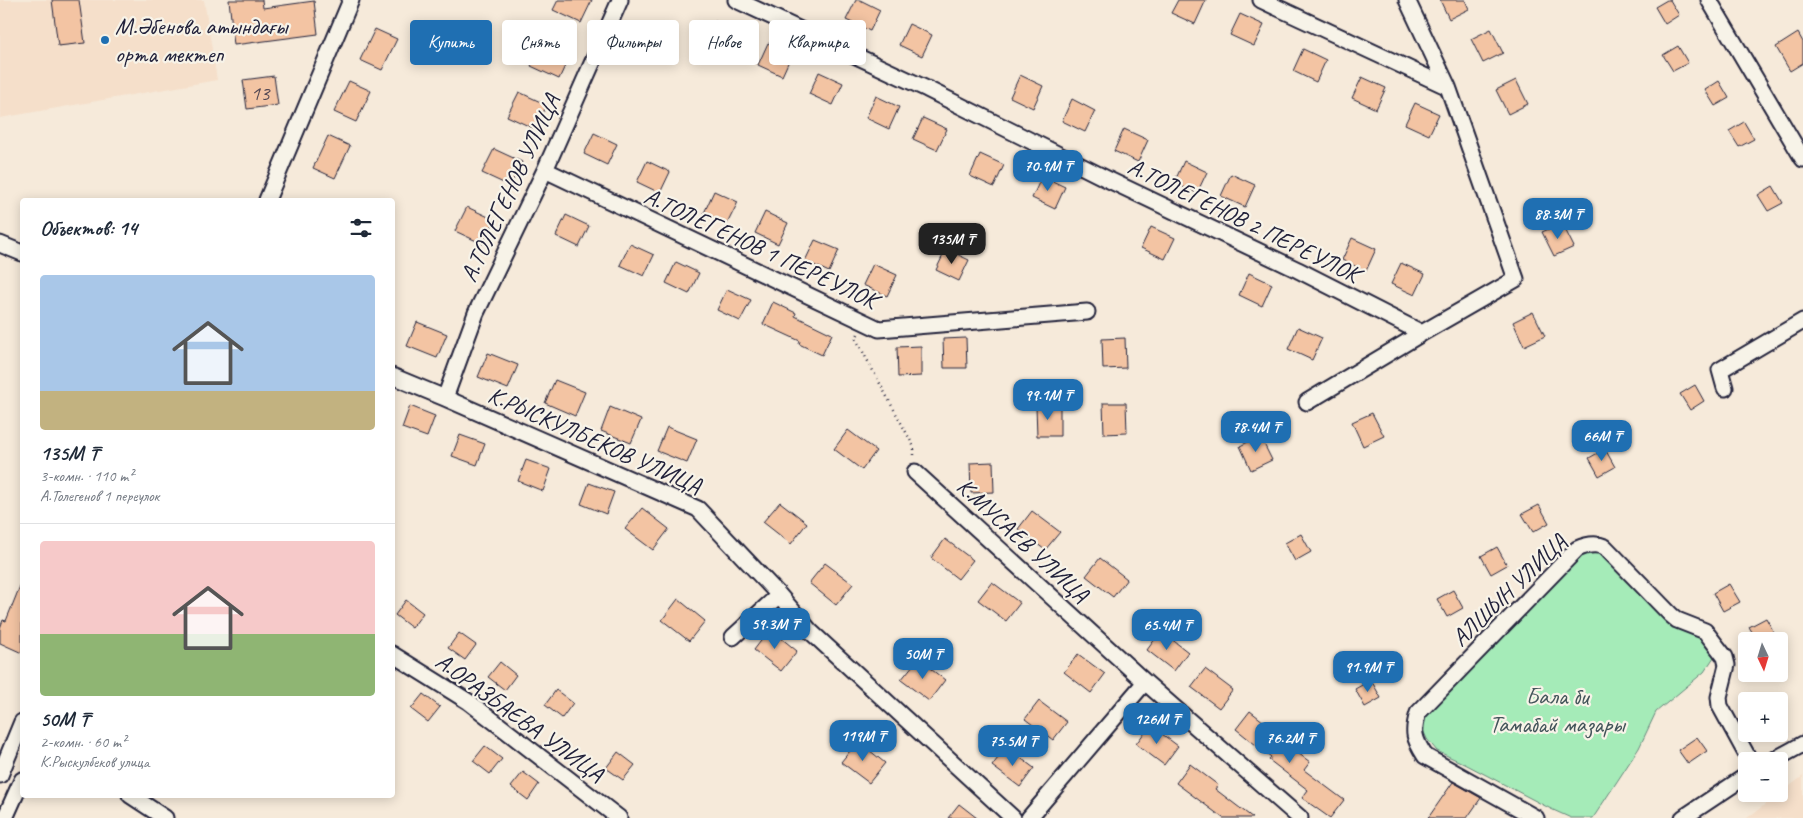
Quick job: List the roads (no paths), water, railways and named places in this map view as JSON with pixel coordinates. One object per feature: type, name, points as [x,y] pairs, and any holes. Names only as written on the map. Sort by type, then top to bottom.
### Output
[{"type":"street","points":[[268,198],[351,0]]},
{"type":"street","name":"А.ТОЛЕГЕНОВ УЛИЦА","points":[[445,398],[476,313],[545,170],[620,0]]},
{"type":"street","name":"А.ТОЛЕГЕНОВ 2 ПЕРЕУЛОК","points":[[736,0],[927,89],[1109,180],[1298,270],[1422,333]]},
{"type":"street","points":[[1261,0],[1448,87]]},
{"type":"street","points":[[1307,402],[1516,279],[1448,87],[1407,0]]},
{"type":"street","points":[[1709,0],[1803,159]]},
{"type":"street","name":"А.ТОЛЕГЕНОВ 1 ПЕРЕУЛОК","points":[[545,170],[879,329],[1087,312]]},
{"type":"street","points":[[0,244],[20,252]]},
{"type":"street","points":[[1726,388],[1720,370],[1803,321]]},
{"type":"street","name":"К.РЫСКУЛБЕКОВ УЛИЦА","points":[[395,377],[698,509],[810,630],[1013,818]]},
{"type":"street","name":"К.МУСАЕВ УЛИЦА","points":[[915,472],[1145,682],[1300,818]]},
{"type":"street","name":"АЛШЫН УЛИЦА","points":[[1536,818],[1425,756],[1416,743],[1414,727],[1418,713],[1577,549],[1584,546],[1599,544],[1605,547],[1677,620],[1706,631],[1725,657],[1727,664],[1719,697],[1720,706],[1745,752]]},
{"type":"street","points":[[733,638],[779,595]]},
{"type":"street","name":"А.ОРАЗБАЕВА УЛИЦА","points":[[395,656],[469,702],[619,818]]},
{"type":"street","points":[[1029,818],[1145,682]]},
{"type":"street","points":[[0,776],[20,727]]},
{"type":"street","points":[[1788,752],[1803,744]]},
{"type":"street","points":[[1682,818],[1738,781]]},
{"type":"street","points":[[5,818],[20,784]]},
{"type":"street","points":[[135,798],[165,818]]},
{"type":"place","name":"М.Әбенова атындағы орта мектеп","points":[[105,40]]},
{"type":"park label","name":"Бала би Тамабай мазары","points":[[1557,710]]}]
